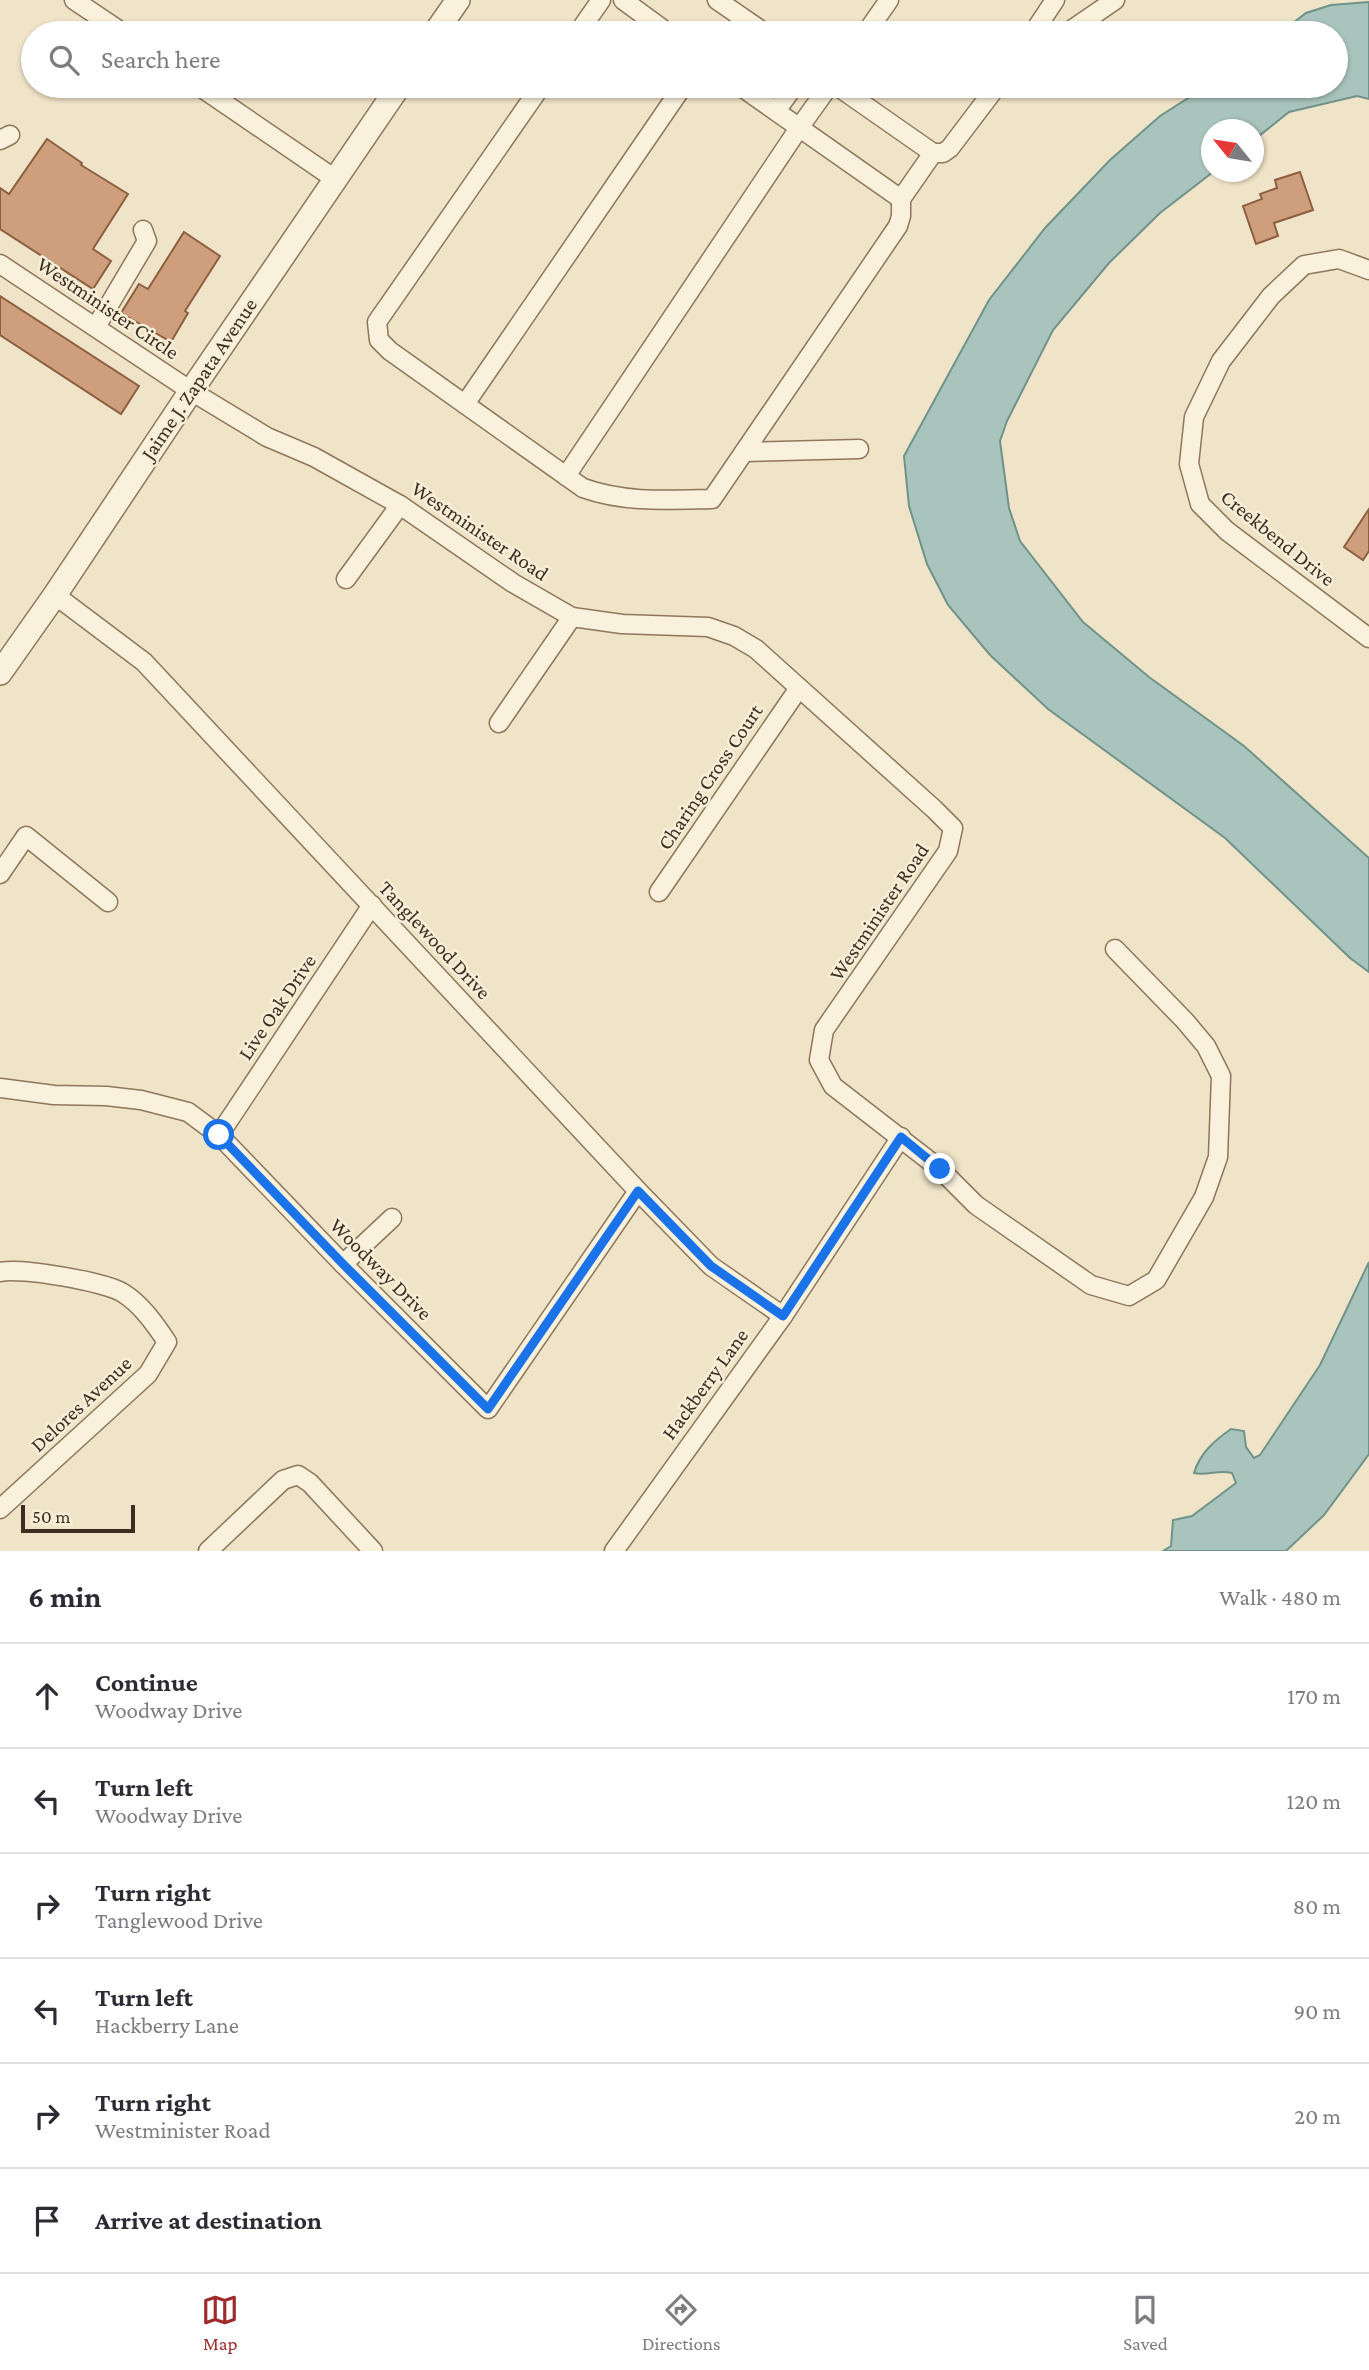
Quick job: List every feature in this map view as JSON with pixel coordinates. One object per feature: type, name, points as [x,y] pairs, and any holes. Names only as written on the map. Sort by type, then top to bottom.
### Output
[{"type":"street","points":[[74,0],[105,21]]},
{"type":"street","points":[[443,21],[457,0]]},
{"type":"street","points":[[586,21],[601,0]]},
{"type":"street","points":[[624,0],[652,21]]},
{"type":"street","points":[[717,0],[738,6],[753,21]]},
{"type":"street","points":[[874,21],[889,0]]},
{"type":"street","points":[[1041,21],[1055,0]]},
{"type":"street","points":[[1084,21],[1115,0]]},
{"type":"street","points":[[217,98],[335,179]]},
{"type":"street","name":"Jaime J. Zapata Avenue","points":[[0,673],[391,98]]},
{"type":"street","points":[[533,98],[377,322],[379,340],[390,351],[583,488],[605,496],[629,500],[712,499],[898,226],[901,199],[933,153]]},
{"type":"street","points":[[465,404],[676,98]]},
{"type":"street","points":[[757,98],[901,199]]},
{"type":"street","points":[[776,111],[785,98]]},
{"type":"street","points":[[566,476],[820,98]]},
{"type":"street","points":[[854,98],[933,153],[950,148],[988,98]]},
{"type":"street","points":[[96,327],[147,241],[143,230]]},
{"type":"street","name":"Creekbend Drive","points":[[1369,271],[1339,259],[1304,265],[1271,296],[1221,361],[1194,417],[1189,464],[1200,504],[1227,531],[1369,638]]},
{"type":"street","name":"Westminister Circle","points":[[0,264],[191,391]]},
{"type":"street","name":"Westminister Road","points":[[191,391],[267,437],[314,457],[400,505],[513,583],[572,617],[622,624],[708,626],[734,636],[756,649],[934,809],[953,828],[948,850],[824,1030],[819,1060],[833,1086],[940,1169],[976,1205],[1091,1285],[1129,1296],[1156,1280],[1204,1196],[1218,1157],[1220,1076],[1206,1046],[1115,949]]},
{"type":"street","points":[[744,452],[859,449]]},
{"type":"street","points":[[346,579],[400,505]]},
{"type":"street","name":"Tanglewood Drive","points":[[55,595],[144,662],[711,1266],[783,1316]]},
{"type":"street","points":[[499,723],[572,617]]},
{"type":"street","name":"Charing Cross Court","points":[[659,892],[799,688]]},
{"type":"street","points":[[0,874],[26,836],[108,902]]},
{"type":"street","name":"Live Oak Drive","points":[[219,1135],[372,905]]},
{"type":"street","name":"Woodway Drive","points":[[0,1088],[54,1095],[141,1100],[188,1112],[219,1135],[488,1409],[638,1191]]},
{"type":"street","name":"Hackberry Lane","points":[[614,1551],[783,1316],[901,1137]]},
{"type":"street","points":[[343,1264],[392,1218]]},
{"type":"street","name":"Delores Avenue","points":[[0,1272],[41,1272],[122,1292],[152,1320],[167,1342],[148,1374],[0,1509]]},
{"type":"street","points":[[208,1551],[283,1480],[298,1475],[310,1483],[373,1551]]},
{"type":"water","points":[[1369,2],[1369,99],[1357,96],[1289,112],[1264,132],[1264,119],[1201,119],[1201,181],[1160,213],[1109,263],[1053,330],[1007,421],[1000,441],[1009,508],[1020,541],[1083,622],[1149,677],[1244,746],[1369,858],[1369,972],[1350,958],[1225,838],[1048,709],[990,655],[948,605],[927,564],[909,506],[904,456],[989,300],[1045,228],[1110,160],[1160,116],[1188,98],[1348,98],[1348,21],[1296,21],[1306,13],[1331,5]]},
{"type":"water","points":[[1369,1262],[1369,1454],[1324,1515],[1286,1551],[1163,1551],[1171,1546],[1173,1520],[1192,1516],[1236,1483],[1232,1473],[1194,1473],[1204,1453],[1231,1429],[1244,1431],[1246,1447],[1254,1458],[1260,1455],[1320,1365]]},
{"type":"building","points":[[47,139],[82,163],[81,165],[128,194],[93,249],[111,261],[93,289],[0,229],[0,188],[9,194]]},
{"type":"building","points":[[1300,172],[1313,210],[1274,223],[1278,236],[1256,244],[1243,206],[1262,199],[1260,194],[1277,188],[1275,180]]},
{"type":"building","points":[[184,232],[220,256],[185,311],[188,313],[171,342],[121,313],[139,284],[148,289]]},
{"type":"building","points":[[0,296],[139,386],[121,414],[0,335]]},
{"type":"building","points":[[1369,509],[1369,551],[1363,560],[1344,547]]},
{"type":"route","points":[[219,1135],[488,1409],[638,1191],[711,1266],[783,1316],[901,1137],[940,1169]]}]
